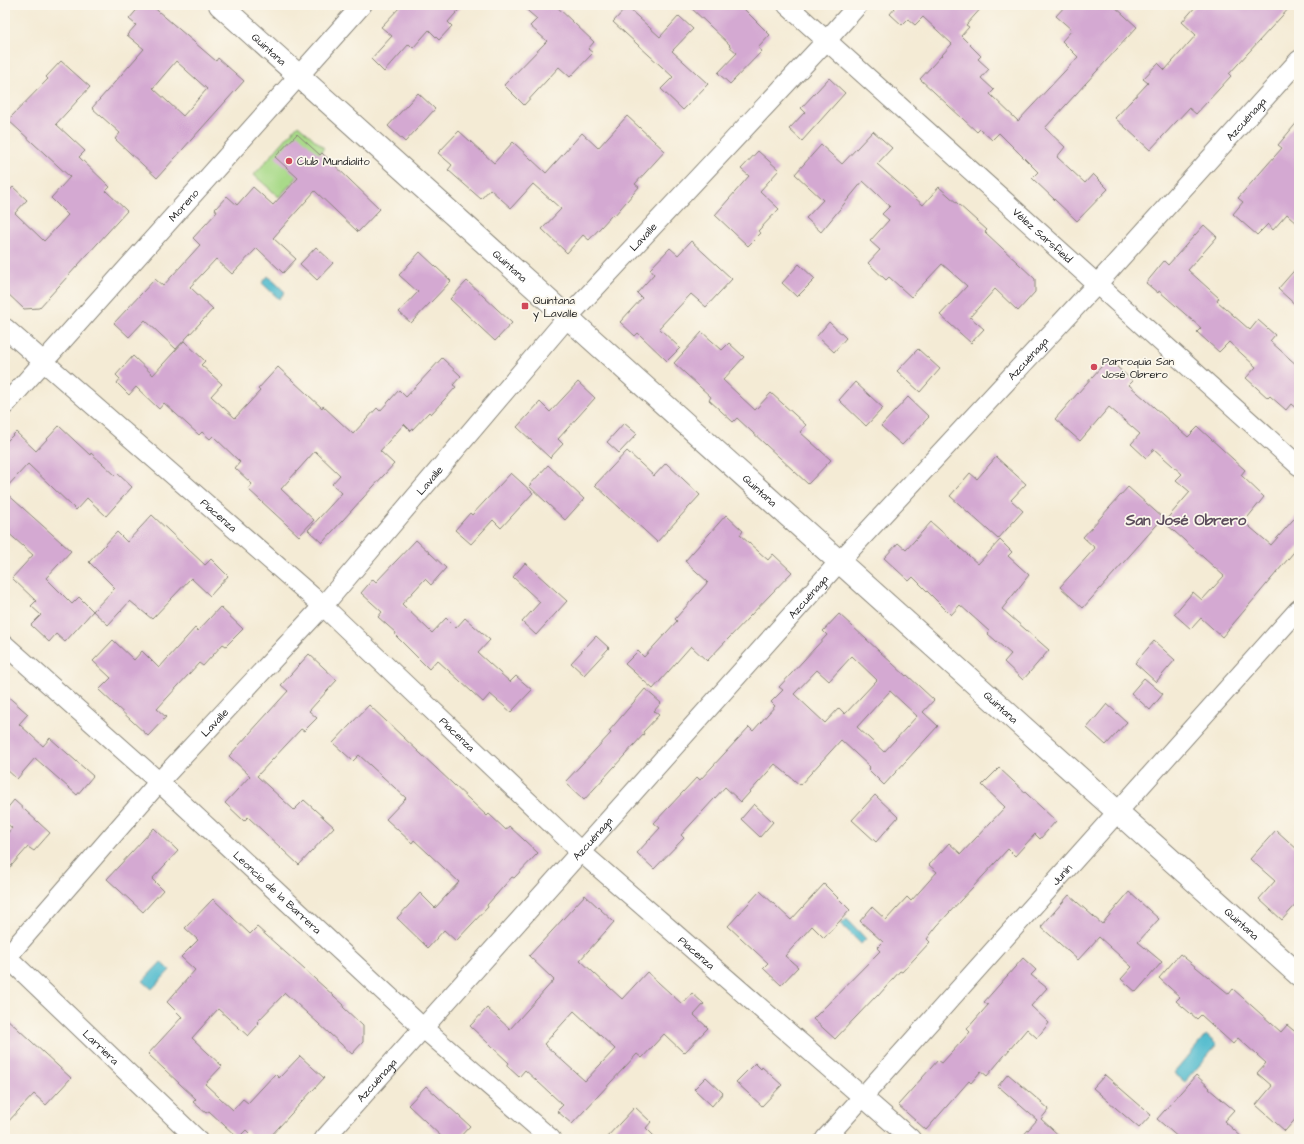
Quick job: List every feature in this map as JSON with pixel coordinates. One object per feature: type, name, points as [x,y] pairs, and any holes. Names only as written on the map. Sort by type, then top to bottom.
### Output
[{"type":"main road","name":"Quintana","points":[[220,5],[1118,813],[1298,971]]},
{"type":"street","name":"Moreno","points":[[5,405],[362,5]]},
{"type":"street","name":"Vélez Sarsfield","points":[[787,5],[1299,466]]},
{"type":"street","name":"Lavalle","points":[[6,957],[159,782],[323,606],[567,318],[858,5]]},
{"type":"street","name":"Azcuénaga","points":[[324,1139],[839,562],[1097,284],[1299,60]]},
{"type":"street","name":"Piacenza","points":[[5,328],[323,606],[581,852],[912,1139]]},
{"type":"street","name":"Junín","points":[[825,1139],[1299,609]]},
{"type":"street","name":"Leoncio de la Barrera","points":[[5,645],[159,782],[423,1028],[551,1139]]},
{"type":"street","name":"Larriera","points":[[6,957],[197,1139]]},
{"type":"green space","name":"Club Mundialito","points":[[298,125],[324,148],[279,197],[254,175]]},
{"type":"water","points":[[268,276],[285,292],[279,299],[262,283]]},
{"type":"water","points":[[847,919],[866,939],[861,944],[841,924]]},
{"type":"water","points":[[161,962],[170,970],[152,989],[143,981]]},
{"type":"water","points":[[1206,1035],[1217,1045],[1185,1082],[1174,1073]]},
{"type":"building","points":[[141,5],[151,5],[216,61],[218,58],[244,81],[157,178],[115,139],[120,133],[92,108],[144,49],[127,35],[136,25],[129,19]],"holes":[[[176,61],[207,89],[183,116],[153,88]]]},
{"type":"building","points":[[402,5],[463,5],[448,22],[452,26],[439,40],[429,30],[413,48],[409,44],[384,72],[371,59],[392,36],[381,27]]},
{"type":"building","points":[[521,5],[555,5],[594,42],[588,49],[593,53],[570,77],[559,67],[524,105],[504,85],[547,41],[530,26],[537,19]]},
{"type":"building","points":[[688,5],[740,5],[770,35],[758,48],[762,51],[730,84],[718,73],[737,53]]},
{"type":"building","points":[[892,5],[984,5],[966,25],[969,27],[961,36],[981,56],[978,59],[989,69],[981,78],[994,90],[990,94],[1018,121],[1078,57],[1062,41],[1072,30],[1056,16],[1066,5],[1113,5],[1137,27],[1045,128],[1065,147],[1057,157],[1085,183],[1093,174],[1108,189],[1077,221],[1032,178],[1038,172],[999,133],[992,140],[980,129],[977,132],[920,79],[952,44],[923,17],[915,25],[908,19],[902,25],[890,14],[895,8]]},
{"type":"building","points":[[1197,5],[1292,5],[1229,74],[1231,76],[1196,114],[1189,108],[1150,150],[1115,118],[1148,83],[1143,79],[1158,63],[1165,70],[1196,35],[1182,22]]},
{"type":"building","points":[[627,7],[660,37],[679,16],[693,29],[672,51],[708,84],[683,110],[661,89],[673,77],[613,22]]},
{"type":"building","points":[[61,61],[90,87],[56,124],[85,151],[79,157],[110,187],[106,191],[127,211],[39,308],[24,309],[5,291],[5,196],[13,187],[27,200],[15,213],[44,241],[68,215],[51,198],[70,177],[8,120],[48,79],[46,77]]},
{"type":"building","points":[[829,78],[845,93],[802,141],[789,129],[805,112],[801,108]]},
{"type":"building","points":[[418,93],[435,109],[405,142],[388,126]]},
{"type":"building","points":[[627,116],[665,151],[635,184],[639,187],[614,216],[612,215],[589,240],[583,235],[567,253],[542,229],[561,209],[533,184],[511,208],[490,189],[481,199],[448,170],[452,165],[438,153],[459,131],[494,163],[513,142],[546,173],[582,133],[598,148]]},
{"type":"building","points":[[1299,120],[1299,225],[1287,214],[1273,230],[1268,224],[1257,235],[1233,214],[1243,202],[1238,198],[1282,148],[1278,145]]},
{"type":"building","points":[[873,131],[892,148],[877,164],[923,205],[939,187],[987,230],[985,232],[1035,279],[1035,292],[1018,311],[995,289],[970,317],[984,329],[971,343],[940,315],[967,286],[942,264],[911,297],[889,277],[886,280],[868,263],[880,250],[870,241],[889,220],[882,214],[890,206],[863,181],[821,232],[806,218],[823,200],[795,174],[821,145],[842,164]]},
{"type":"building","points":[[297,134],[320,155],[322,153],[380,209],[358,232],[315,191],[273,238],[296,259],[283,273],[257,248],[232,274],[216,259],[190,287],[213,309],[176,349],[145,320],[129,337],[114,323],[155,279],[163,286],[200,245],[193,238],[217,212],[215,209],[227,196],[237,205],[253,187],[273,205],[298,178],[275,157]]},
{"type":"building","points":[[758,151],[779,170],[760,191],[779,209],[758,231],[761,233],[748,246],[715,215],[749,176],[741,169]]},
{"type":"building","points":[[1204,225],[1217,237],[1188,270],[1219,298],[1217,301],[1250,330],[1258,320],[1275,335],[1270,341],[1299,367],[1299,411],[1291,404],[1286,410],[1270,396],[1268,398],[1246,378],[1256,367],[1229,342],[1219,352],[1197,332],[1201,328],[1159,291],[1158,293],[1146,283],[1164,261],[1168,265]]},
{"type":"building","points":[[691,241],[732,279],[706,307],[691,294],[659,328],[680,348],[667,361],[638,333],[635,336],[620,322],[642,298],[637,293],[654,274],[650,269],[670,248],[678,255]]},
{"type":"building","points":[[316,247],[333,263],[317,280],[300,264]]},
{"type":"building","points":[[420,252],[451,281],[411,323],[399,312],[418,292],[399,275]]},
{"type":"building","points":[[799,264],[815,279],[797,297],[782,283]]},
{"type":"building","points":[[1299,265],[1299,308],[1278,289]]},
{"type":"building","points":[[467,281],[512,323],[495,341],[450,299]]},
{"type":"building","points":[[829,322],[846,338],[834,352],[817,336]]},
{"type":"building","points":[[702,332],[722,350],[729,343],[744,357],[723,380],[755,410],[771,393],[806,425],[800,432],[831,460],[808,484],[737,418],[733,422],[709,400],[711,397],[674,363]]},
{"type":"building","points":[[184,341],[205,361],[201,365],[222,384],[211,396],[235,418],[260,391],[258,389],[278,367],[322,408],[323,406],[353,434],[377,408],[380,411],[399,390],[406,397],[442,358],[461,376],[453,385],[456,387],[431,414],[429,412],[411,431],[404,424],[380,451],[394,464],[322,543],[308,530],[342,493],[332,484],[340,475],[315,451],[281,489],[314,520],[299,536],[248,489],[252,484],[235,468],[240,462],[213,436],[210,439],[202,432],[199,435],[164,403],[159,409],[136,387],[129,395],[117,383],[120,379],[116,375],[133,356],[153,375]]},
{"type":"building","points":[[918,349],[940,369],[920,392],[897,371]]},
{"type":"building","points":[[1108,359],[1133,381],[1129,385],[1188,437],[1198,427],[1245,470],[1241,475],[1264,497],[1244,522],[1271,545],[1299,513],[1299,546],[1222,637],[1201,618],[1191,629],[1174,614],[1193,592],[1202,600],[1224,576],[1164,522],[1190,492],[1176,480],[1182,474],[1154,449],[1146,458],[1131,444],[1140,434],[1109,407],[1080,441],[1055,419]]},
{"type":"building","points":[[578,382],[595,398],[558,439],[563,444],[550,458],[517,427],[540,402],[550,412]]},
{"type":"building","points":[[855,382],[883,408],[866,426],[839,400]]},
{"type":"building","points":[[908,397],[929,417],[902,445],[881,426]]},
{"type":"building","points":[[624,423],[637,434],[619,453],[607,442]]},
{"type":"building","points":[[59,426],[90,455],[91,453],[115,475],[117,473],[132,487],[106,516],[87,498],[76,510],[28,464],[5,489],[5,443],[16,432],[36,451]]},
{"type":"building","points":[[627,451],[654,476],[666,463],[700,495],[657,542],[595,485]]},
{"type":"building","points":[[996,457],[1026,484],[1011,500],[1023,511],[998,539],[950,496],[970,473],[977,479]]},
{"type":"building","points":[[548,465],[584,499],[565,520],[529,486]]},
{"type":"building","points":[[511,473],[533,493],[501,528],[493,520],[471,544],[455,530],[470,513],[472,515]]},
{"type":"building","points":[[1128,487],[1163,518],[1083,608],[1060,587],[1095,548],[1083,537]]},
{"type":"building","points":[[5,492],[71,551],[46,578],[72,604],[79,597],[93,611],[65,642],[56,634],[49,642],[31,625],[41,615],[31,606],[36,601],[12,578],[33,555],[5,530]]},
{"type":"building","points":[[152,515],[205,565],[211,559],[228,576],[210,596],[191,578],[152,619],[130,601],[108,625],[93,611],[115,588],[89,562],[117,532],[127,542]]},
{"type":"building","points":[[726,515],[743,531],[740,535],[768,560],[773,554],[792,572],[707,661],[691,646],[653,689],[625,664],[638,651],[644,657],[677,621],[675,619],[708,582],[685,561]]},
{"type":"building","points":[[931,522],[978,564],[1000,540],[1012,552],[1008,556],[1029,575],[1002,609],[1049,650],[1023,680],[1004,662],[1011,654],[988,634],[990,632],[960,605],[951,615],[913,577],[909,581],[884,558],[898,543],[906,550]]},
{"type":"building","points":[[416,540],[446,568],[431,585],[425,579],[402,604],[432,633],[446,618],[456,628],[465,618],[490,640],[478,653],[510,682],[516,676],[532,690],[511,712],[490,694],[483,702],[437,660],[429,669],[395,635],[396,633],[378,617],[382,612],[361,593],[373,579],[376,582]]},
{"type":"building","points":[[525,563],[567,601],[536,635],[522,622],[540,602],[513,577]]},
{"type":"building","points":[[220,607],[243,629],[226,646],[223,644],[203,666],[199,663],[157,709],[166,717],[148,736],[99,690],[111,678],[93,661],[113,640],[134,660],[142,651],[159,668],[195,628],[198,631]]},
{"type":"building","points":[[839,614],[934,700],[923,712],[938,726],[884,785],[868,769],[870,767],[841,740],[800,785],[775,764],[741,802],[725,787],[681,835],[684,838],[654,869],[637,853],[660,828],[654,823],[697,777],[700,780],[749,727],[753,731],[775,706],[771,702],[783,690],[779,687],[827,635],[823,631]],"holes":[[[852,656],[877,680],[845,714],[839,708],[825,723],[794,694],[817,670],[829,681]],[[890,691],[917,716],[884,752],[857,727]]]},
{"type":"building","points":[[596,636],[609,648],[584,675],[571,663]]},
{"type":"building","points":[[1154,641],[1175,660],[1156,682],[1135,663]]},
{"type":"building","points":[[309,654],[337,680],[309,711],[317,718],[304,731],[301,729],[257,776],[294,810],[304,800],[334,827],[299,865],[248,817],[244,821],[225,803],[250,776],[229,756],[288,691],[281,685]]},
{"type":"building","points":[[1144,678],[1163,694],[1150,710],[1131,693]]},
{"type":"building","points":[[645,689],[661,703],[654,711],[659,715],[643,732],[644,734],[584,800],[565,782],[611,733],[609,731]]},
{"type":"building","points":[[5,694],[28,714],[19,724],[43,746],[50,738],[93,776],[77,795],[35,758],[17,779],[5,768]]},
{"type":"building","points":[[1107,704],[1127,722],[1106,745],[1087,728]]},
{"type":"building","points":[[369,705],[487,816],[489,814],[506,830],[509,826],[538,853],[514,878],[512,877],[487,905],[488,907],[456,941],[444,930],[428,948],[397,918],[420,893],[435,908],[459,882],[414,840],[412,843],[386,819],[406,798],[359,755],[353,761],[333,743]]},
{"type":"building","points":[[999,768],[1056,821],[1040,839],[1035,834],[1015,856],[1008,849],[937,926],[927,939],[930,942],[835,1039],[813,1019],[880,951],[877,948],[883,942],[860,921],[872,907],[886,920],[907,897],[911,901],[937,872],[929,865],[949,843],[961,854],[1005,807],[982,785]]},
{"type":"building","points":[[875,795],[898,817],[876,842],[852,820]]},
{"type":"building","points":[[14,800],[50,833],[34,851],[28,847],[5,873],[5,836],[12,828],[5,822],[5,811]]},
{"type":"building","points":[[754,804],[773,822],[760,837],[741,819]]},
{"type":"building","points":[[154,828],[178,851],[152,879],[163,890],[143,912],[107,879]]},
{"type":"building","points":[[1276,830],[1299,851],[1299,901],[1282,920],[1259,899],[1275,881],[1250,859]]},
{"type":"building","points":[[824,884],[850,910],[824,938],[812,926],[785,956],[798,967],[781,985],[763,968],[768,963],[728,926],[760,891],[791,920]]},
{"type":"building","points":[[1129,892],[1159,919],[1138,942],[1162,962],[1136,992],[1121,979],[1132,967],[1099,937],[1078,960],[1041,927],[1069,895],[1102,924]]},
{"type":"building","points":[[585,895],[614,922],[580,960],[622,999],[647,972],[682,1004],[692,993],[704,1004],[694,1015],[708,1028],[684,1053],[664,1034],[642,1058],[637,1054],[572,1124],[557,1111],[563,1105],[525,1070],[519,1077],[507,1066],[509,1063],[470,1026],[487,1008],[510,1029],[554,980],[529,956]],"holes":[[[574,1011],[615,1049],[585,1081],[544,1044]]]},
{"type":"building","points":[[213,899],[250,934],[257,927],[344,1005],[343,1007],[363,1026],[363,1042],[352,1054],[285,993],[257,1022],[259,1024],[248,1036],[218,1009],[192,1038],[222,1066],[205,1084],[233,1110],[243,1099],[248,1103],[275,1074],[279,1078],[300,1056],[324,1078],[268,1139],[255,1139],[246,1130],[238,1138],[209,1111],[206,1113],[193,1102],[196,1099],[148,1054],[182,1017],[167,1002],[195,970],[181,957],[198,940],[185,928]]},
{"type":"building","points":[[1180,954],[1229,994],[1233,989],[1281,1032],[1287,1025],[1299,1035],[1299,1115],[1285,1131],[1256,1105],[1272,1086],[1257,1073],[1266,1063],[1238,1038],[1233,1044],[1201,1015],[1197,1019],[1176,1001],[1180,997],[1159,978]]},
{"type":"building","points":[[1023,958],[1036,970],[1031,975],[1047,988],[1031,1006],[1049,1023],[1037,1038],[1027,1029],[987,1076],[981,1071],[971,1083],[969,1081],[926,1130],[898,1105],[938,1060],[942,1063],[970,1032],[967,1029],[988,1005],[984,1002]]},
{"type":"building","points":[[5,1017],[71,1078],[46,1105],[34,1094],[5,1125]]},
{"type":"building","points":[[755,1063],[761,1069],[762,1067],[782,1085],[762,1106],[736,1082]]},
{"type":"building","points":[[1008,1074],[1049,1109],[1041,1119],[1063,1139],[1020,1139],[1037,1120],[998,1086]]},
{"type":"building","points":[[1105,1075],[1151,1115],[1139,1128],[1093,1088]]},
{"type":"building","points":[[1196,1075],[1210,1088],[1209,1089],[1234,1110],[1224,1121],[1244,1139],[1180,1139],[1157,1119]]},
{"type":"building","points":[[706,1077],[723,1093],[712,1106],[694,1089]]},
{"type":"building","points":[[426,1086],[470,1126],[458,1139],[444,1139],[408,1105]]},
{"type":"building","points":[[635,1107],[651,1122],[646,1128],[657,1139],[605,1139]]},
{"type":"place","name":"Club Mundialito","points":[[289,161]]},
{"type":"place","name":"Quintana y Lavalle","points":[[525,306]]},
{"type":"place","name":"Parroquia San José Obrero","points":[[1094,367]]},
{"type":"district","name":"San José Obrero","points":[[1186,520]]}]
